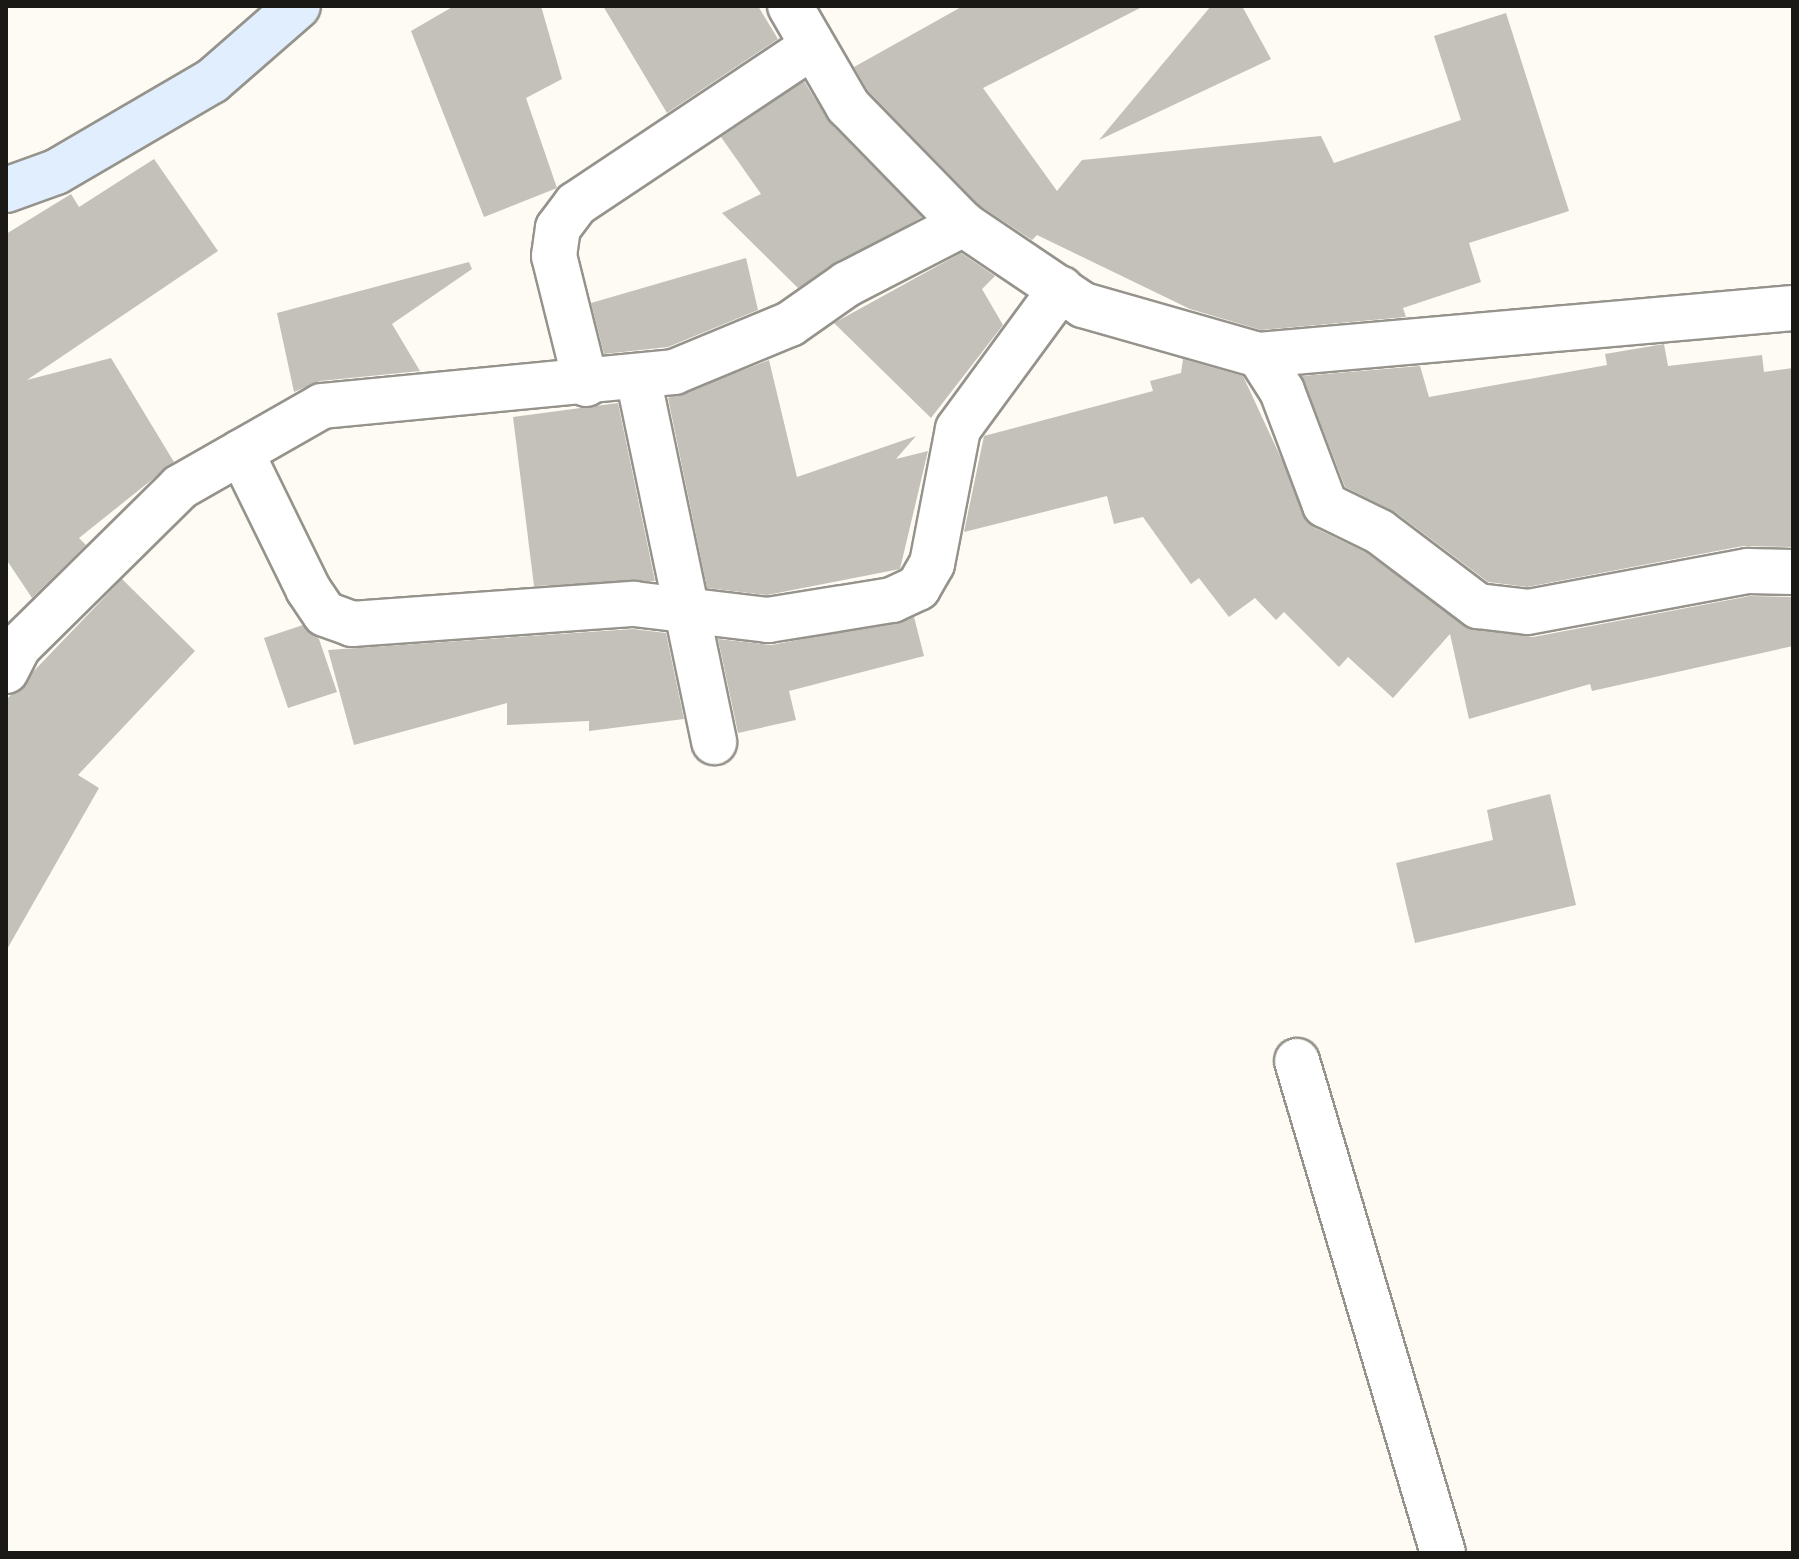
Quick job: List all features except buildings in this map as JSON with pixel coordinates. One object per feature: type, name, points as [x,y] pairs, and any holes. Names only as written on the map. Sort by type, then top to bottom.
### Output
[{"type":"street","points":[[6,190],[56,172],[212,81],[298,6]]},
{"type":"street","points":[[790,6],[811,47],[848,106],[963,224],[1083,305],[1259,355],[1793,308]]},
{"type":"street","points":[[586,384],[554,256],[558,228],[576,204],[811,47]]},
{"type":"street","points":[[6,671],[18,647],[180,487],[322,406],[586,384],[674,372],[790,324],[847,284],[963,224]]},
{"type":"street","points":[[241,452],[308,589],[325,614],[352,624],[634,604],[768,620],[892,600],[918,588],[932,564],[958,429],[1061,289]]},
{"type":"street","points":[[1259,355],[1282,391],[1325,505],[1380,532],[1478,606],[1528,612],[1748,571],[1793,572]]},
{"type":"street","points":[[638,377],[714,742]]},
{"type":"street","points":[[1297,1061],[1443,1553]]}]
